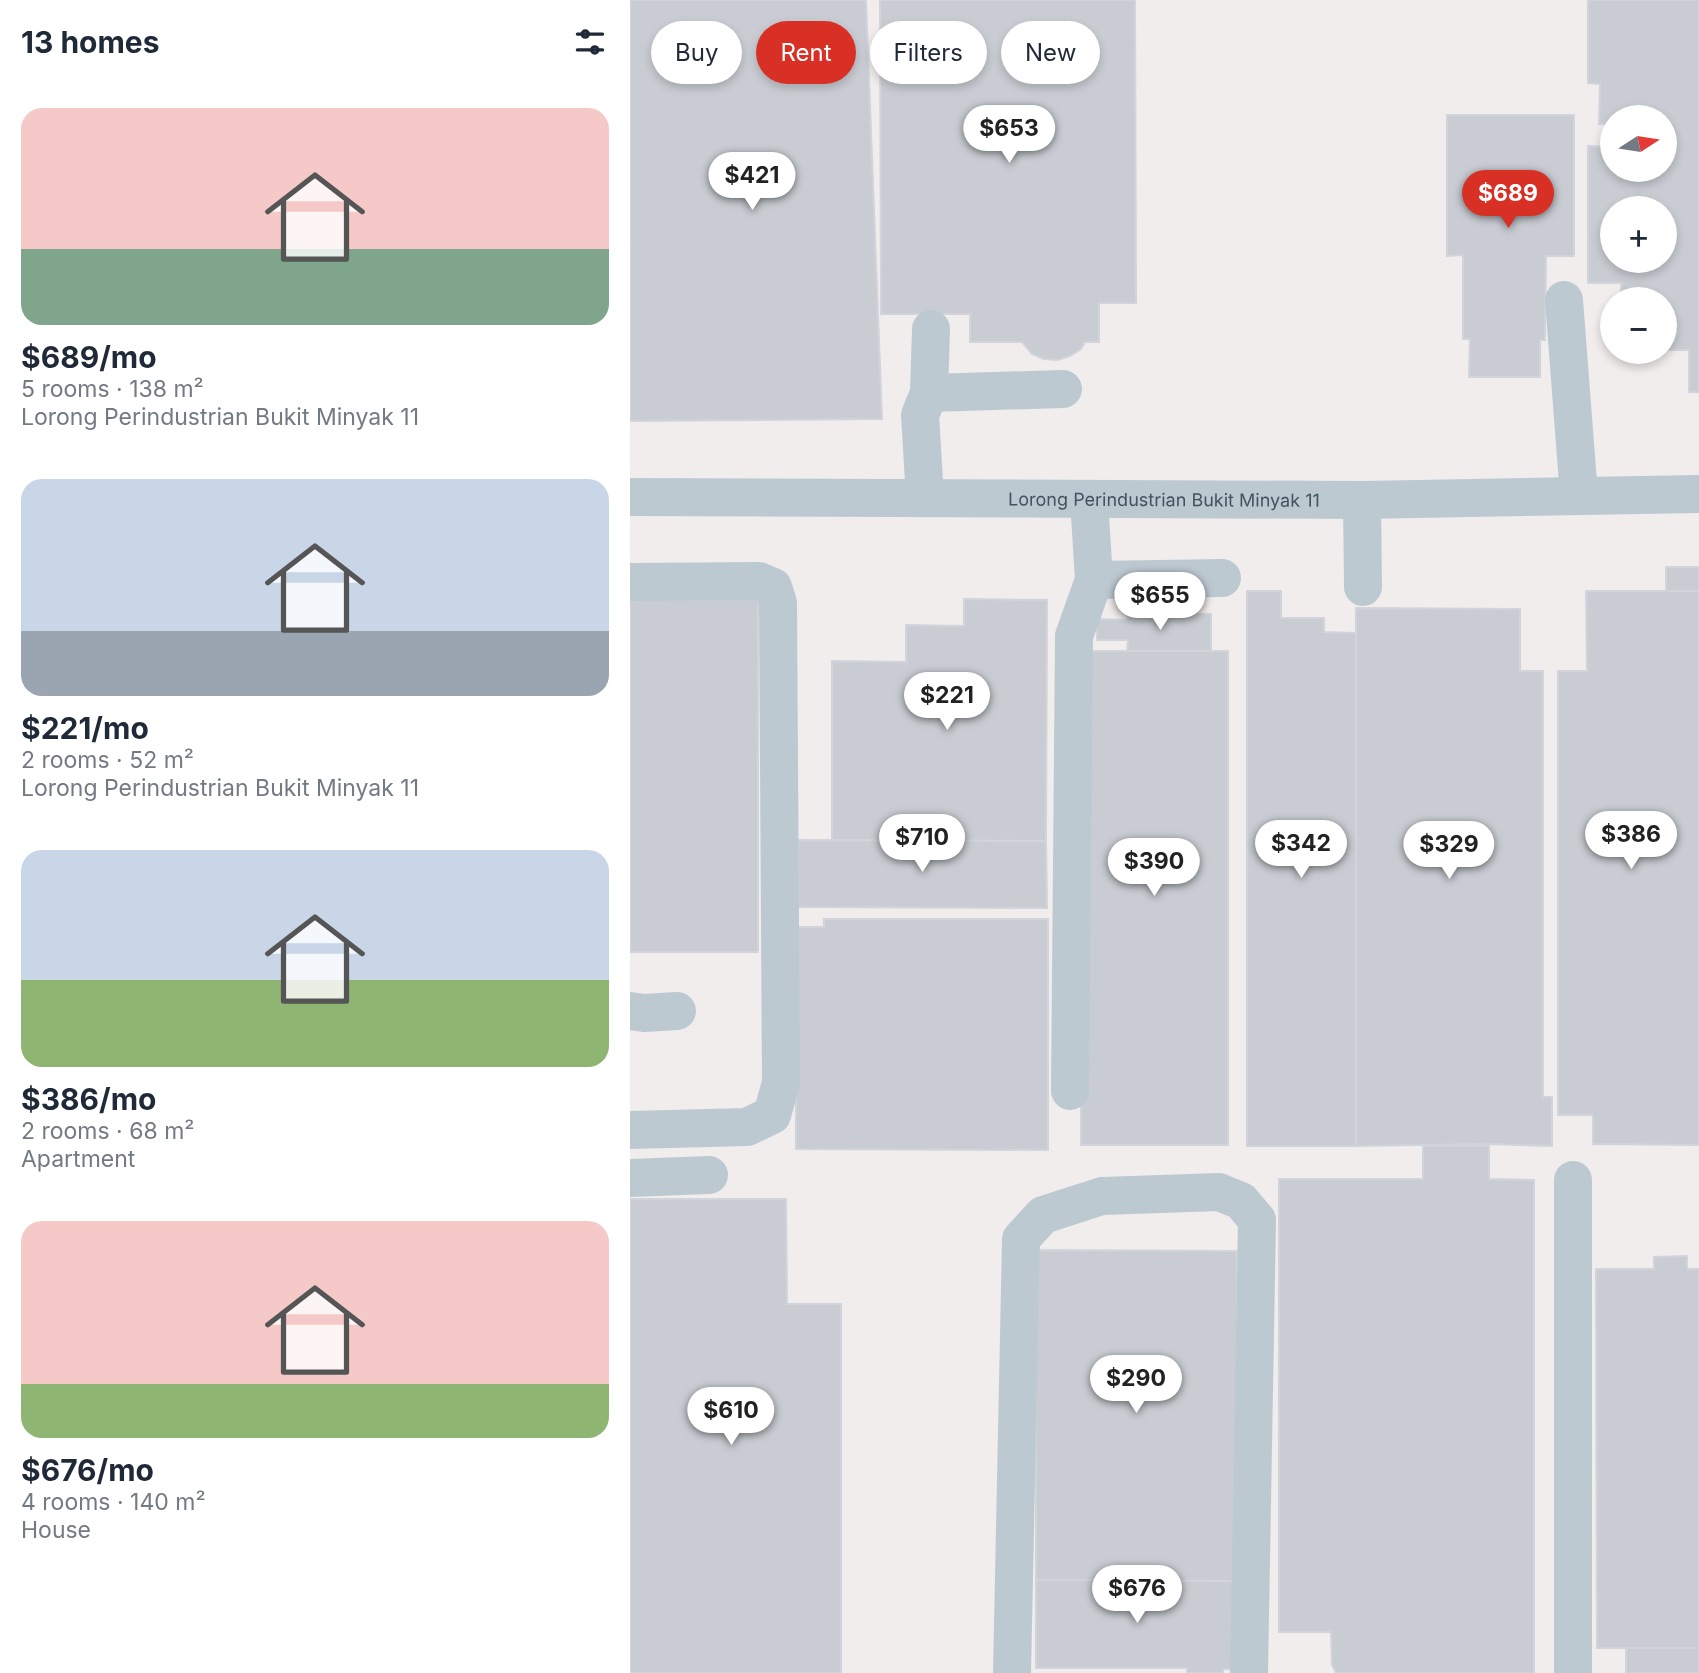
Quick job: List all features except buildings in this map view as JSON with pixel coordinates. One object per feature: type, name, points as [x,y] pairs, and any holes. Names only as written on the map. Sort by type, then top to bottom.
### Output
[{"type":"street","points":[[1564,300],[1579,496]]},
{"type":"street","points":[[925,498],[920,415],[929,393],[931,329]]},
{"type":"street","points":[[929,393],[1063,389]]},
{"type":"street","name":"Lorong Perindustrian Bukit Minyak 11","points":[[630,498],[1362,500],[1699,494]]},
{"type":"street","points":[[1070,1091],[1074,636],[1094,580],[1089,499]]},
{"type":"street","points":[[1362,500],[1363,587]]},
{"type":"street","points":[[1094,580],[1222,578]]},
{"type":"street","points":[[630,582],[758,581],[773,587],[778,603],[781,1083],[772,1115],[747,1126],[630,1130]]},
{"type":"street","points":[[630,1011],[677,1011]]},
{"type":"street","points":[[630,1178],[709,1175]]},
{"type":"street","points":[[1573,1180],[1573,1673]]},
{"type":"street","points":[[1012,1673],[1021,1239],[1043,1215],[1102,1196],[1219,1192],[1241,1200],[1256,1220],[1249,1673]]}]
